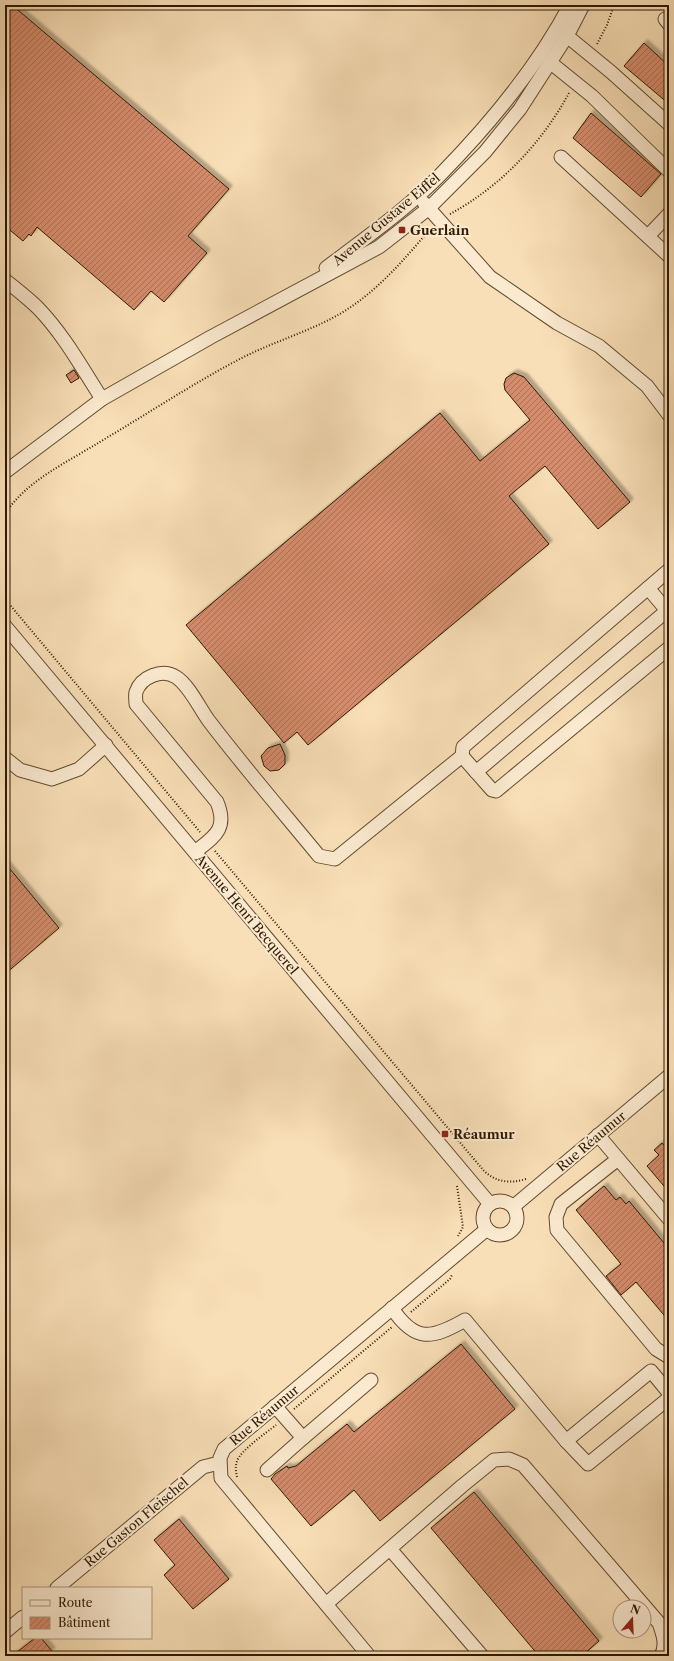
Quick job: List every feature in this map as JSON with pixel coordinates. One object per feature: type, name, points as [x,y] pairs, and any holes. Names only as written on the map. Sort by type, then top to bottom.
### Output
[{"type":"street","name":"Avenue Gustave Eiffel","points":[[423,202],[441,174],[488,123],[502,105],[559,27],[570,5]]},
{"type":"street","name":"Avenue Gustave Eiffel","points":[[5,472],[102,399],[295,292],[423,202],[485,152],[520,109],[567,36],[583,5]]},
{"type":"street","points":[[567,36],[611,72],[669,124]]},
{"type":"street","points":[[550,62],[592,96],[669,171]]},
{"type":"street","points":[[561,157],[669,256]]},
{"type":"street","points":[[423,202],[490,277],[557,323],[599,346],[647,386],[669,415]]},
{"type":"street","points":[[648,236],[669,214]]},
{"type":"street","points":[[5,280],[37,307],[50,322],[102,399]]},
{"type":"street","points":[[195,852],[218,832],[223,816],[217,802],[136,704],[136,693],[140,685],[148,678],[158,673],[176,677],[187,689],[208,720],[319,856],[327,859],[335,859],[462,756],[463,747],[669,570]]},
{"type":"street","points":[[476,772],[668,611],[648,588]]},
{"type":"street","name":"Avenue Henri Becquerel","points":[[5,626],[490,1204]]},
{"type":"street","points":[[462,756],[492,790],[496,791],[669,648]]},
{"type":"street","points":[[5,758],[20,770],[52,779],[79,768],[106,746]]},
{"type":"street","name":"Rue Réaumur","points":[[514,1206],[669,1076]]},
{"type":"street","points":[[598,1135],[669,1220]]},
{"type":"street","points":[[618,1159],[561,1204],[556,1216],[557,1230],[656,1349],[669,1357]]},
{"type":"street","points":[[500,1200],[514,1206],[518,1216],[517,1222],[512,1231],[507,1234],[496,1235],[487,1229],[484,1224],[483,1213],[490,1204],[500,1200]]},
{"type":"street","name":"Rue Réaumur","points":[[220,1463],[224,1449],[487,1229]]},
{"type":"street","points":[[392,1308],[406,1327],[414,1332],[431,1335],[445,1332],[465,1320],[566,1441],[588,1464],[669,1398]]},
{"type":"street","points":[[566,1441],[651,1371],[669,1393]]},
{"type":"street","points":[[267,1470],[371,1380]]},
{"type":"street","points":[[275,1406],[303,1438]]},
{"type":"street","points":[[326,1604],[494,1460],[509,1459],[523,1465],[659,1623],[664,1639],[664,1651],[661,1656]]},
{"type":"street","points":[[220,1463],[221,1478],[369,1656]]},
{"type":"street","name":"Rue Gaston Fleischel","points":[[58,1587],[203,1467],[220,1463]]},
{"type":"street","points":[[390,1549],[482,1656]]},
{"type":"street","points":[[5,1632],[22,1618]]},
{"type":"path","points":[[5,599],[484,1171],[490,1177],[507,1182],[519,1181],[528,1178]]},
{"type":"building","points":[[5,5],[12,5],[229,189],[188,236],[207,253],[164,302],[151,291],[134,310],[37,227],[31,236],[29,234],[23,241],[5,226]]},
{"type":"building","points":[[644,43],[669,66],[669,104],[624,66]]},
{"type":"building","points":[[591,113],[661,174],[641,197],[573,138]]},
{"type":"building","points":[[74,370],[79,378],[71,383],[66,375]]},
{"type":"building","points":[[514,373],[524,377],[630,502],[598,529],[545,466],[509,496],[549,544],[308,745],[297,732],[284,743],[186,625],[440,413],[480,461],[530,420],[505,390],[504,384],[506,378]]},
{"type":"building","points":[[280,744],[285,755],[285,764],[279,770],[270,771],[264,766],[261,756],[268,748]]},
{"type":"building","points":[[5,863],[59,928],[5,974]]},
{"type":"building","points":[[662,1143],[667,1149],[669,1147],[669,1192],[647,1166],[659,1155],[654,1150]]},
{"type":"building","points":[[604,1186],[616,1200],[620,1197],[626,1204],[629,1201],[669,1249],[669,1321],[636,1282],[621,1295],[606,1276],[621,1264],[576,1210]]},
{"type":"building","points":[[461,1344],[515,1409],[380,1521],[354,1490],[311,1526],[271,1479],[275,1474],[287,1466],[288,1468],[296,1466],[347,1424],[354,1432]]},
{"type":"building","points":[[474,1492],[599,1641],[582,1656],[539,1656],[431,1528]]},
{"type":"building","points":[[179,1519],[229,1579],[193,1609],[164,1575],[175,1565],[154,1540]]},
{"type":"building","points":[[34,1639],[42,1639],[52,1651],[46,1656],[12,1656]]},
{"type":"place","name":"Guerlain","points":[[402,230]]},
{"type":"place","name":"Réaumur","points":[[445,1134]]}]
